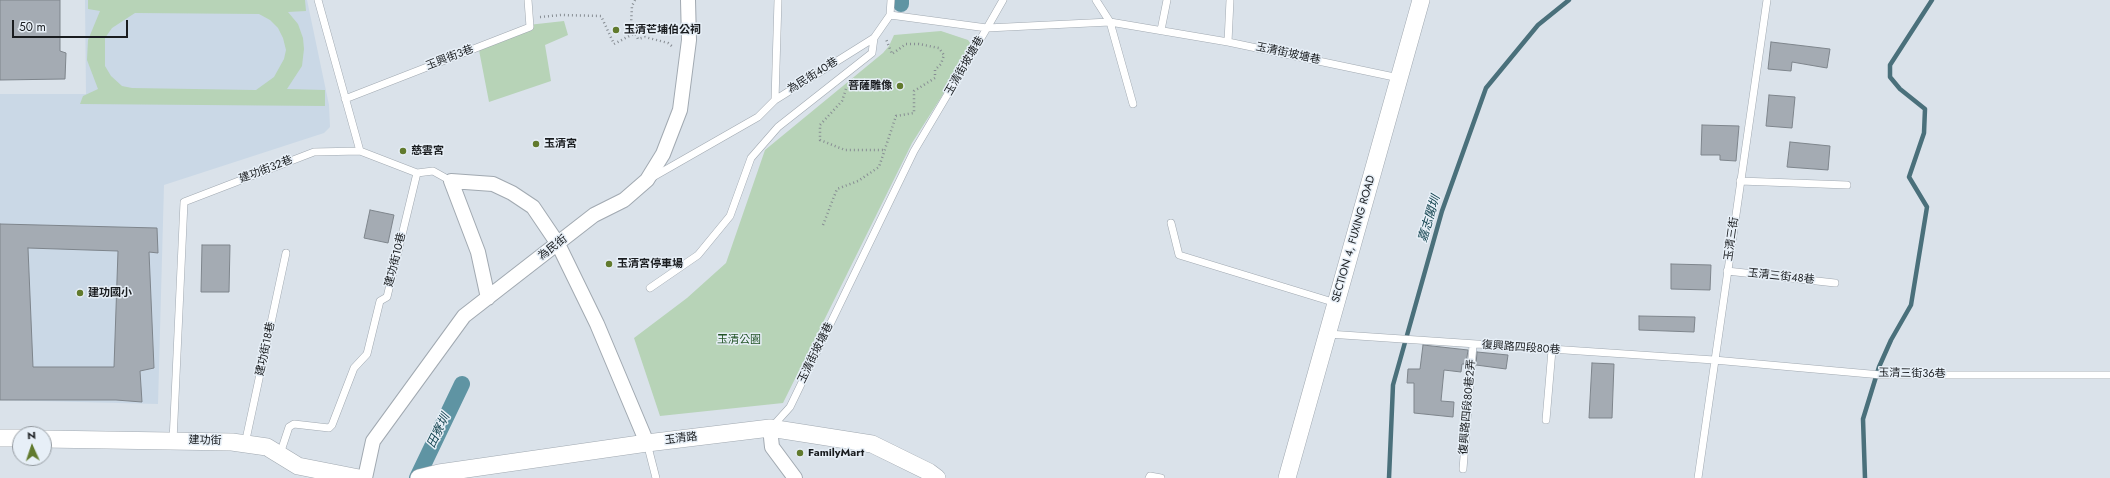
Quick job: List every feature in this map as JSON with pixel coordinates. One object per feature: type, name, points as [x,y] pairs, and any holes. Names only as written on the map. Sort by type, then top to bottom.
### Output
[{"type":"street","name":"為民街","points":[[365,478],[373,440],[464,316],[594,215],[624,200],[647,180],[664,154],[680,110],[689,40],[688,0]]},
{"type":"street","name":"SECTION 4, FUXING ROAD","points":[[1287,478],[1420,0]]},
{"type":"street","points":[[451,181],[478,252],[488,298]]},
{"type":"street","name":"建功街32巷","points":[[451,181],[493,184],[512,192],[533,207],[558,244],[597,324],[647,443]]},
{"type":"street","name":"玉清路","points":[[419,478],[647,443],[770,428],[872,444],[929,472],[937,478]]},
{"type":"street","points":[[770,428],[772,447],[795,478]]},
{"type":"street","points":[[0,438],[12,438]]},
{"type":"street","name":"建功街","points":[[52,439],[232,442],[266,447],[298,466],[359,478]]},
{"type":"lane","points":[[318,0],[360,151]]},
{"type":"lane","points":[[528,0],[529,18]]},
{"type":"lane","points":[[775,100],[778,0]]},
{"type":"lane","points":[[891,0],[890,15],[987,28],[1003,0]]},
{"type":"lane","points":[[1096,0],[1110,22],[1133,104]]},
{"type":"lane","points":[[1161,30],[1167,0]]},
{"type":"lane","points":[[1228,42],[1230,0]]},
{"type":"lane","name":"玉清三街","points":[[1698,478],[1767,0]]},
{"type":"lane","name":"為民街40巷","points":[[647,180],[758,117],[775,100],[874,38],[890,15]]},
{"type":"lane","name":"玉興街3巷","points":[[345,99],[530,27],[529,18]]},
{"type":"lane","name":"玉清街坡塘巷","points":[[770,428],[790,407],[914,151],[987,28],[1110,22],[1228,42],[1399,78]]},
{"type":"lane","points":[[650,288],[698,255],[730,216],[752,158],[778,127],[872,53],[874,38]]},
{"type":"lane","name":"建功街32巷","points":[[173,441],[184,202],[314,152],[360,151],[417,173],[433,172],[451,181]]},
{"type":"lane","name":"建功街10巷","points":[[279,456],[289,427],[294,424],[329,428],[332,425],[354,368],[367,354],[380,301],[387,298],[417,173]]},
{"type":"lane","points":[[1740,181],[1847,185]]},
{"type":"lane","points":[[1171,223],[1179,255],[1336,303]]},
{"type":"lane","name":"建功街18巷","points":[[245,444],[286,253]]},
{"type":"lane","name":"玉清三街48巷","points":[[1727,271],[1835,283]]},
{"type":"lane","name":"復興路四段80巷","points":[[1328,334],[1473,345],[1714,360]]},
{"type":"lane","name":"復興路四段80巷2弄","points":[[1463,469],[1473,345]]},
{"type":"lane","points":[[1546,420],[1552,350]]},
{"type":"lane","name":"玉清三街36巷","points":[[1714,360],[1881,375],[2110,375]]},
{"type":"lane","points":[[647,443],[656,478]]},
{"type":"lane","points":[[1149,477],[1161,478]]},
{"type":"path","points":[[635,0],[632,6],[630,24],[638,39],[645,37],[668,42]]},
{"type":"path","points":[[529,18],[561,15],[589,17],[601,16],[614,44],[635,33]]},
{"type":"path","points":[[823,225],[837,189],[858,181],[879,167],[896,116],[914,113],[914,92],[935,78],[935,70],[941,64],[944,55],[939,48],[919,44],[906,44],[892,54],[882,27]]},
{"type":"path","points":[[846,88],[842,101],[820,125],[820,140],[845,150],[884,150]]},
{"type":"shaded area","name":"建功國小","points":[[85,0],[307,0],[329,105],[330,127],[324,133],[164,185],[158,404],[0,400],[0,94],[86,94]]},
{"type":"green space","points":[[88,0],[305,0],[306,11],[288,12],[298,24],[303,38],[304,49],[302,66],[287,89],[325,90],[325,106],[80,104],[83,96],[98,89],[87,60],[88,40],[100,11],[88,9]],"holes":[[[135,13],[259,14],[270,20],[278,28],[283,38],[286,50],[284,59],[274,77],[256,90],[132,88],[122,86],[111,76],[105,66],[105,38],[112,28]]]},
{"type":"green space","points":[[564,21],[568,35],[545,45],[551,81],[489,102],[478,45],[528,25]]},
{"type":"green space","name":"玉清公園","points":[[941,31],[968,40],[973,47],[912,143],[783,403],[660,416],[634,338],[687,298],[726,263],[765,150],[883,53],[889,46],[894,35]]},
{"type":"building","points":[[0,0],[60,0],[60,51],[66,53],[65,79],[0,80]]},
{"type":"building","points":[[1771,42],[1830,49],[1827,68],[1792,62],[1791,71],[1768,69]]},
{"type":"building","points":[[1769,95],[1795,97],[1792,128],[1766,126]]},
{"type":"building","points":[[1702,125],[1739,126],[1736,161],[1720,160],[1720,155],[1701,155]]},
{"type":"building","points":[[1790,142],[1830,146],[1828,170],[1787,167]]},
{"type":"building","points":[[370,210],[394,215],[388,243],[364,238]]},
{"type":"building","points":[[0,224],[157,228],[158,253],[149,252],[154,368],[140,371],[142,402],[116,400],[0,400]],"holes":[[[28,248],[118,251],[114,367],[33,367]]]},
{"type":"building","points":[[202,245],[230,245],[229,292],[201,292]]},
{"type":"building","points":[[1671,264],[1711,265],[1710,290],[1671,289]]},
{"type":"building","points":[[1639,316],[1695,317],[1694,332],[1639,330]]},
{"type":"building","points":[[1423,345],[1468,350],[1466,364],[1462,364],[1461,372],[1444,370],[1441,401],[1454,402],[1453,417],[1414,413],[1414,383],[1407,383],[1408,369],[1420,369]]},
{"type":"building","points":[[1477,352],[1508,355],[1506,369],[1476,365]]},
{"type":"building","points":[[1592,363],[1614,364],[1612,418],[1589,418]]},
{"type":"waterway","name":"嘉志閣圳","points":[[1389,478],[1393,385],[1442,211],[1486,88],[1538,25],[1569,0]]},
{"type":"waterway","points":[[1865,478],[1863,419],[1879,367],[1891,340],[1911,305],[1927,207],[1909,177],[1924,133],[1925,109],[1900,89],[1890,77],[1890,65],[1932,0]]},
{"type":"waterway","name":"田寮圳","points":[[417,478],[462,384]]},
{"type":"place","name":"玉清芒埔伯公祠","points":[[616,30]]},
{"type":"place","name":"菩薩雕像","points":[[900,86]]},
{"type":"place","name":"玉清宮","points":[[536,144]]},
{"type":"place","name":"慈雲宮","points":[[403,151]]},
{"type":"place","name":"玉清宮停車場","points":[[609,264]]},
{"type":"place","name":"建功國小","points":[[80,293]]},
{"type":"place","name":"FamilyMart","points":[[800,453]]}]
